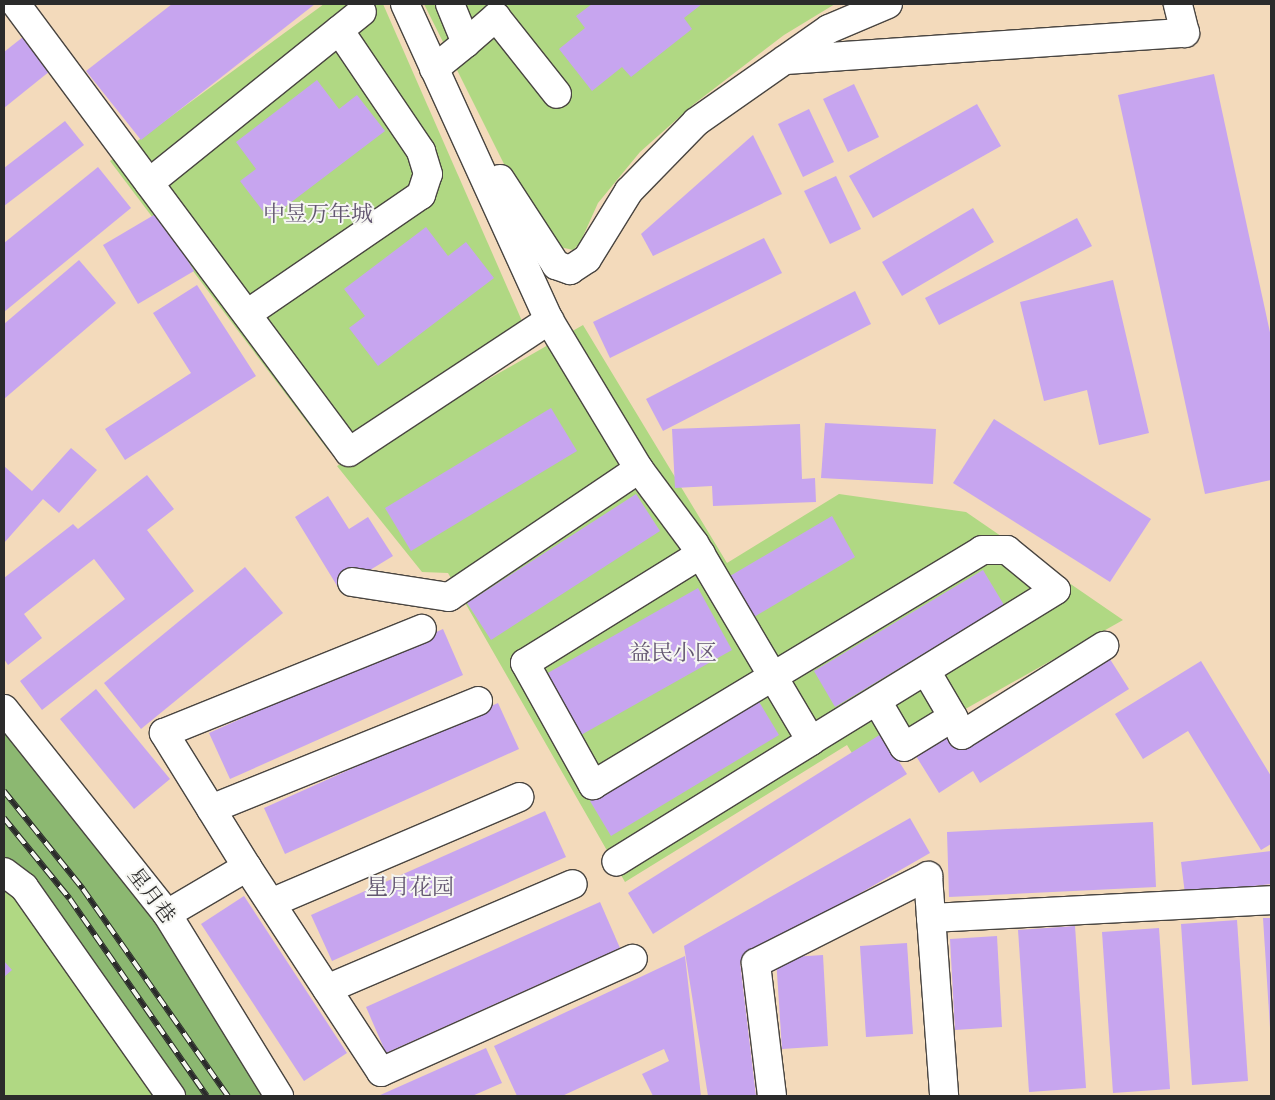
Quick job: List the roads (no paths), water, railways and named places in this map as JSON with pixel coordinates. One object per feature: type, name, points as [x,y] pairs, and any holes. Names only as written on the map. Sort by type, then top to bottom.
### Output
[{"type":"street","points":[[16,4],[349,452],[549,320]]},
{"type":"street","points":[[405,4],[549,320],[640,469],[701,554],[811,741]]},
{"type":"street","points":[[450,4],[466,43]]},
{"type":"street","points":[[452,107],[556,265],[570,270],[587,259],[629,191],[696,122],[829,29],[888,4]]},
{"type":"street","points":[[785,60],[1185,33],[1178,4]]},
{"type":"street","points":[[149,183],[362,12]]},
{"type":"street","points":[[434,69],[496,17],[557,94]]},
{"type":"street","points":[[247,314],[421,195],[428,174],[421,151],[340,30]]},
{"type":"street","points":[[352,582],[449,597],[640,469]]},
{"type":"street","points":[[616,862],[1056,590],[1007,550],[982,550],[593,785],[525,663],[701,554]]},
{"type":"street","points":[[422,629],[164,733],[271,903],[382,1072],[633,959]]},
{"type":"street","points":[[926,671],[962,735],[1104,646]]},
{"type":"street","points":[[876,701],[904,747],[953,717]]},
{"type":"street","points":[[211,809],[478,702]]},
{"type":"street","name":"星月巷","points":[[4,709],[167,914],[279,1096]]},
{"type":"street","points":[[271,903],[519,797]]},
{"type":"street","points":[[167,914],[248,867]]},
{"type":"street","points":[[4,872],[24,887],[171,1096]]},
{"type":"street","points":[[772,1096],[756,963],[928,876],[944,1096]]},
{"type":"street","points":[[327,990],[573,884]]},
{"type":"street","points":[[931,918],[1271,900]]},
{"type":"railway","points":[[4,791],[83,889],[228,1096]]},
{"type":"railway","points":[[4,818],[70,899],[207,1096]]},
{"type":"district","name":"中昱万年城","points":[[318,215]]},
{"type":"district","name":"益民小区","points":[[673,654]]},
{"type":"district","name":"星月花园","points":[[410,888]]}]
